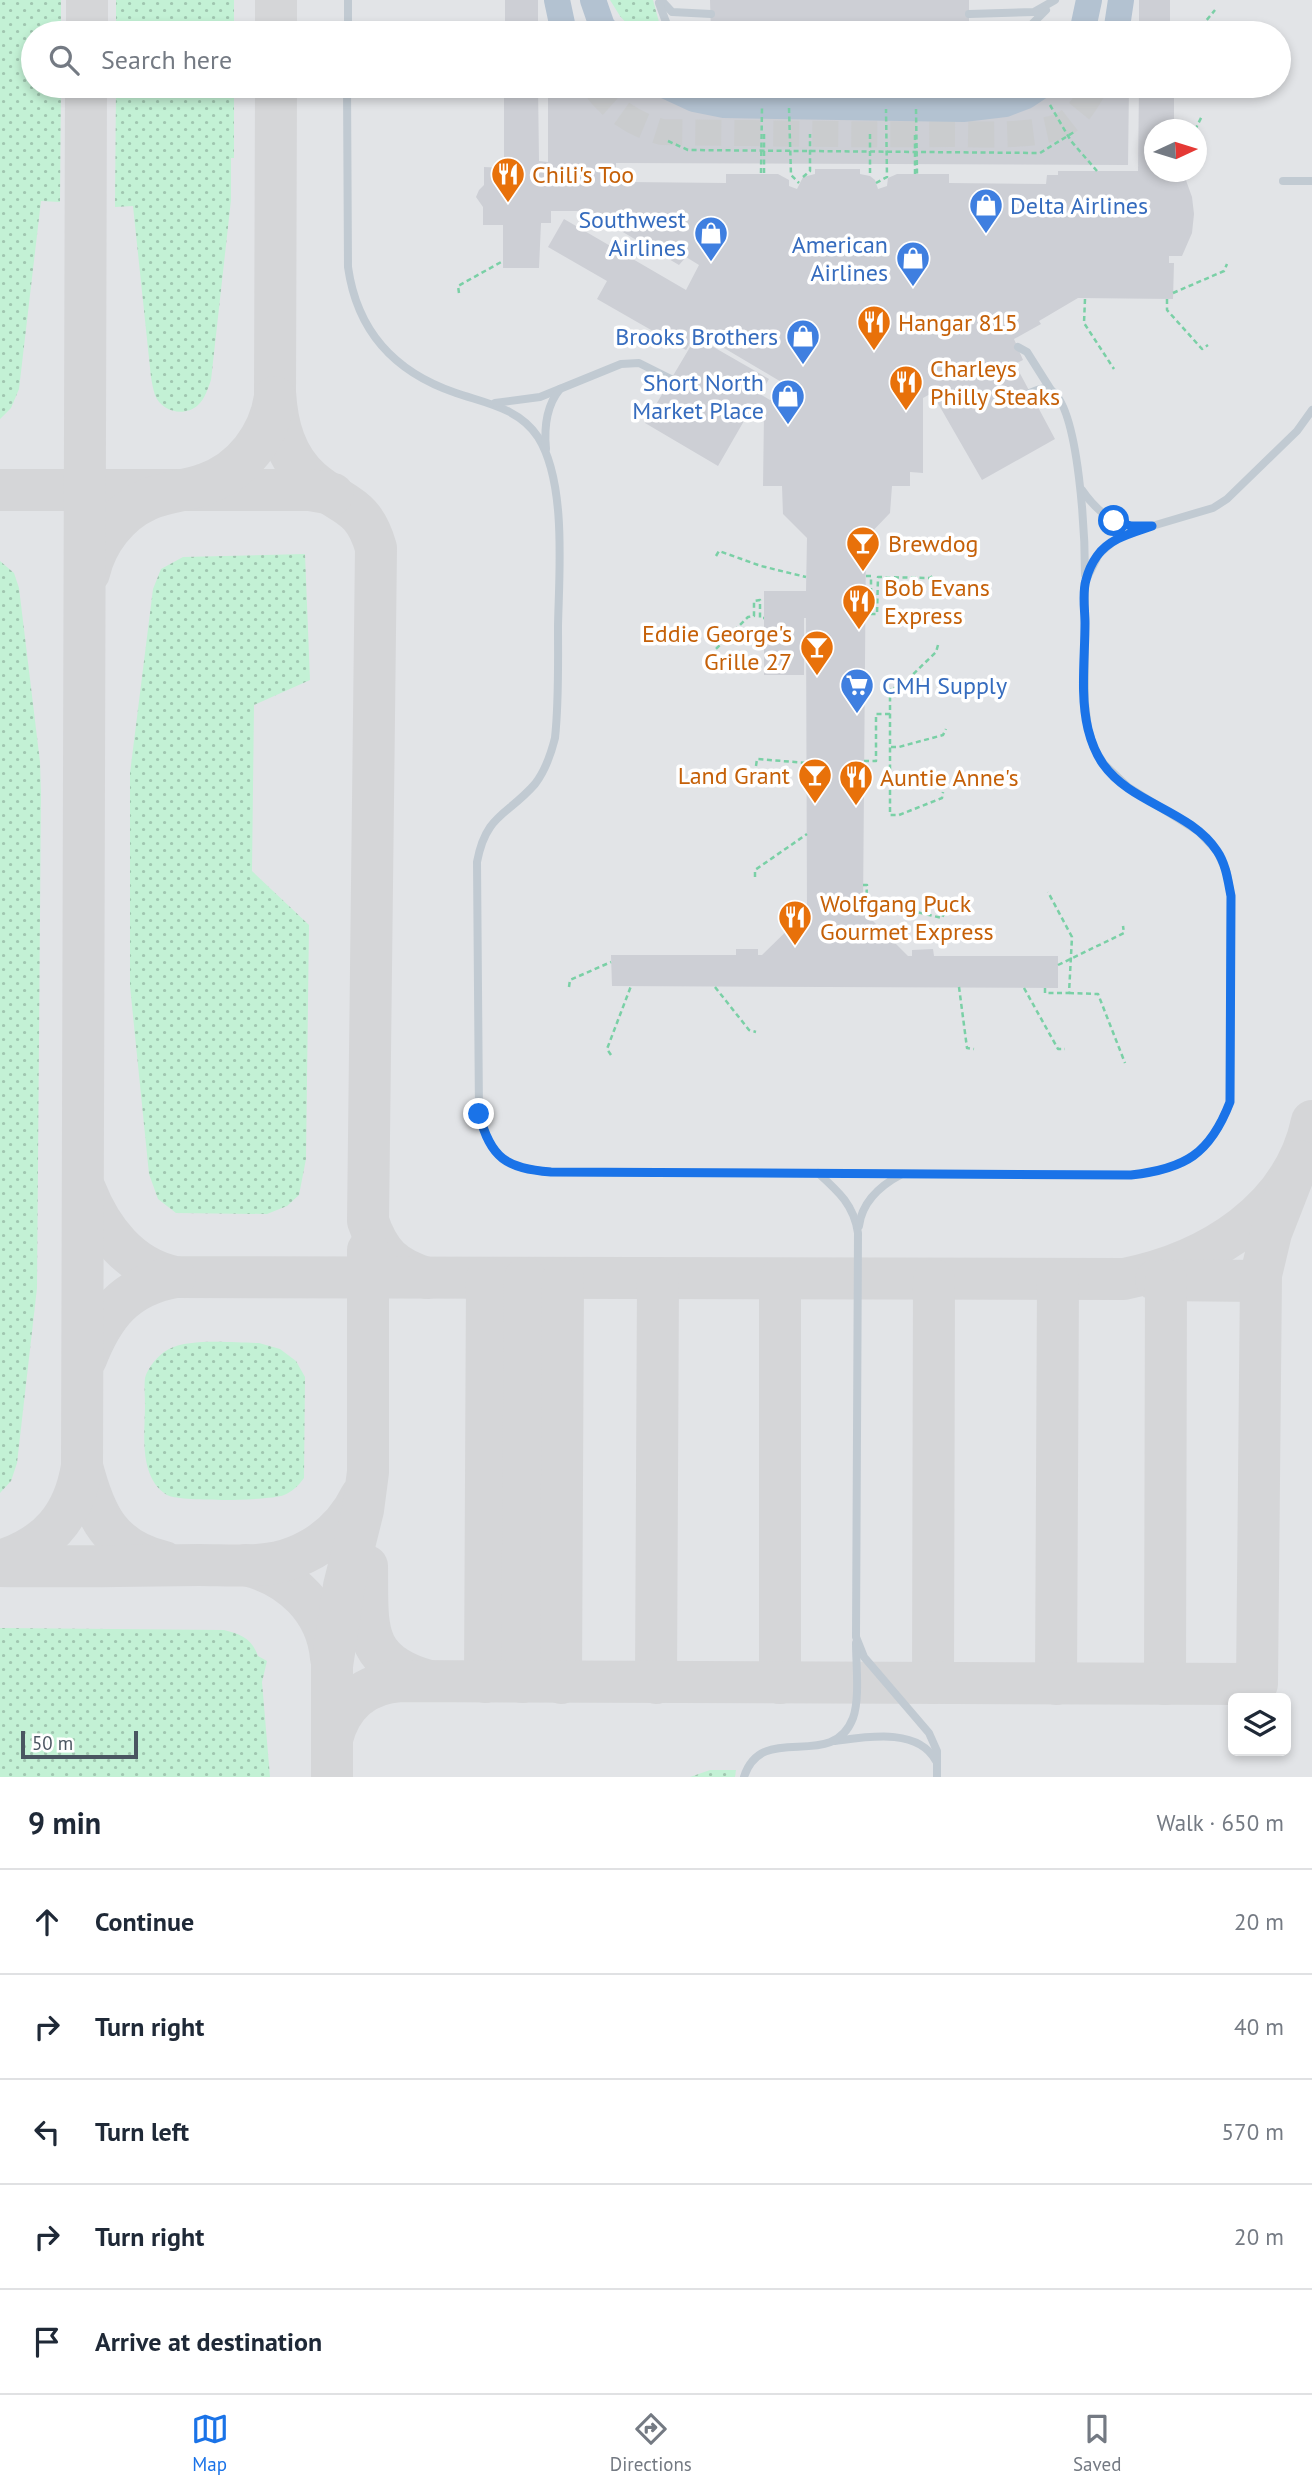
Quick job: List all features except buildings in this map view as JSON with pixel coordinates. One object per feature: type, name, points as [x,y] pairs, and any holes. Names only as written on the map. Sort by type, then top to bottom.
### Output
[{"type":"main road","points":[[557,0],[561,21]]},
{"type":"main road","points":[[593,0],[600,21]]},
{"type":"main road","points":[[1085,21],[1089,0]]},
{"type":"main road","points":[[1118,21],[1121,0]]},
{"type":"main road","points":[[692,98],[724,105],[886,109],[916,122],[1021,98]]},
{"type":"lane","points":[[348,0],[348,21]]},
{"type":"lane","points":[[660,0],[672,12],[710,14]]},
{"type":"lane","points":[[660,0],[666,21]]},
{"type":"lane","points":[[670,0],[672,12]]},
{"type":"lane","points":[[969,14],[1034,12],[1055,0]]},
{"type":"lane","points":[[1035,21],[1055,0]]},
{"type":"lane","points":[[347,98],[348,267],[352,289],[365,324],[381,346],[402,366],[423,380],[455,393],[495,403],[519,419],[537,436],[554,485],[560,542],[555,738],[549,759],[537,781],[490,825],[481,841],[477,862],[479,1114],[484,1134],[492,1149],[508,1162],[529,1170],[1131,1175],[1160,1172],[1177,1166],[1194,1156],[1221,1124],[1230,1102],[1231,896],[1227,873],[1217,851],[1198,831],[1128,787],[1104,765],[1094,748],[1088,729],[1085,703],[1085,535],[1069,421],[1063,407],[1027,352],[1018,347]]},
{"type":"lane","points":[[1283,181],[1312,181]]},
{"type":"lane","points":[[495,403],[530,399],[561,389],[614,365],[630,362],[646,365],[671,379]]},
{"type":"lane","points":[[1030,393],[1045,388],[1051,390]]},
{"type":"lane","points":[[548,463],[545,439],[547,417],[551,403],[561,389]]},
{"type":"lane","points":[[1085,582],[1095,559],[1107,546],[1132,532],[1220,504],[1297,431],[1312,410]]},
{"type":"lane","points":[[1079,486],[1108,518],[1131,526],[1152,526]]},
{"type":"lane","points":[[818,1173],[844,1198],[856,1220],[858,1233]]},
{"type":"lane","points":[[832,1741],[844,1732],[854,1716],[858,1233],[860,1219],[873,1196],[904,1173]]},
{"type":"lane","points":[[856,1637],[864,1657],[929,1733],[937,1751],[937,1777]]},
{"type":"lane","points":[[744,1777],[753,1759],[767,1749],[811,1747],[832,1741],[885,1737],[909,1740],[928,1749],[937,1763]]},
{"type":"path","points":[[1206,21],[1215,10]]},
{"type":"path","points":[[1048,98],[1071,141],[1097,171]]},
{"type":"path","points":[[762,107],[763,174],[764,134]]},
{"type":"path","points":[[789,108],[791,175],[799,183]]},
{"type":"path","points":[[876,183],[887,177],[886,109]]},
{"type":"path","points":[[916,122],[916,174],[915,153],[916,122]]},
{"type":"path","points":[[668,141],[688,150],[1040,153],[1074,132]]},
{"type":"path","points":[[803,177],[810,171],[810,134]]},
{"type":"path","points":[[870,134],[870,176]]},
{"type":"path","points":[[459,293],[458,286],[503,261]]},
{"type":"path","points":[[1173,293],[1224,271],[1227,264]]},
{"type":"path","points":[[1084,299],[1084,323],[1114,369]]},
{"type":"path","points":[[1167,299],[1167,310],[1202,349],[1208,345]]},
{"type":"path","points":[[716,556],[719,551],[761,566],[806,577]]},
{"type":"path","points":[[866,576],[871,576],[871,614],[877,614],[878,576],[930,578],[935,573]]},
{"type":"path","points":[[714,657],[715,650],[748,617],[754,616],[754,601],[760,600],[760,618],[764,618]]},
{"type":"path","points":[[938,645],[936,652],[899,688],[890,688],[890,815],[899,816],[942,798],[943,792]]},
{"type":"path","points":[[864,761],[876,761],[876,714],[891,714]]},
{"type":"path","points":[[891,747],[943,735],[946,729]]},
{"type":"path","points":[[756,766],[757,759],[807,763]]},
{"type":"path","points":[[755,877],[755,870],[807,834]]},
{"type":"path","points":[[863,885],[867,885],[866,904],[881,904],[942,918],[945,911]]},
{"type":"path","points":[[1048,892],[1072,937],[1069,993]]},
{"type":"path","points":[[1058,965],[1124,933],[1123,926]]},
{"type":"path","points":[[569,987],[570,980],[611,962]]},
{"type":"path","points":[[611,1055],[607,1049],[631,986]]},
{"type":"path","points":[[715,987],[749,1030],[756,1032]]},
{"type":"path","points":[[959,987],[967,1048],[974,1049]]},
{"type":"path","points":[[1024,988],[1058,1049],[1065,1049]]},
{"type":"path","points":[[1045,988],[1045,993],[1098,994],[1125,1063]]},
{"type":"shaded area","points":[[0,0],[1312,0],[1312,1777],[0,1777]]},
{"type":"green space","points":[[0,0],[61,0],[61,21],[21,21],[21,98],[61,98],[60,202],[41,201],[19,389],[11,408],[0,419]]},
{"type":"green space","points":[[116,0],[234,0],[234,21],[116,21]]},
{"type":"green space","points":[[610,0],[653,0],[659,21],[624,21]]},
{"type":"green space","points":[[116,98],[234,98],[231,200],[211,380],[200,403],[192,409],[180,412],[168,409],[155,395],[133,206],[115,207]]},
{"type":"green space","points":[[305,554],[310,680],[254,705],[252,871],[309,925],[306,1159],[299,1195],[287,1206],[267,1214],[176,1213],[158,1199],[149,1174],[130,986],[130,773],[153,589],[161,569],[183,557]]},
{"type":"green space","points":[[0,561],[14,573],[19,588],[40,762],[41,793],[37,1288],[17,1463],[11,1481],[0,1493]]},
{"type":"green space","points":[[189,1343],[259,1343],[280,1349],[296,1361],[305,1377],[304,1478],[290,1492],[275,1497],[206,1500],[167,1495],[151,1477],[145,1454],[145,1378],[154,1361],[169,1349]]},
{"type":"green space","points":[[0,1628],[224,1630],[241,1636],[253,1645],[258,1656],[267,1661],[262,1682],[270,1777],[0,1777]]},
{"type":"green space","points":[[710,1770],[736,1770],[735,1777],[690,1777]]},
{"type":"taxiway","points":[[87,0],[87,21]]},
{"type":"taxiway","points":[[276,0],[276,21]]},
{"type":"taxiway","points":[[0,1561],[32,1547],[56,1527],[73,1500],[82,1466],[86,98]]},
{"type":"taxiway","points":[[276,98],[275,392],[278,416],[284,440],[302,471],[322,489],[358,513],[371,533],[376,548],[368,1221],[377,1242],[389,1258],[405,1270],[427,1278]]},
{"type":"taxiway","points":[[89,573],[97,550],[110,530],[136,506],[154,497],[219,478],[242,461],[267,425],[275,397]]},
{"type":"taxiway","points":[[0,490],[310,490],[333,494]]},
{"type":"taxiway","points":[[85,1189],[99,1219],[119,1245],[144,1265],[175,1277],[1124,1279],[1187,1260],[1243,1227],[1267,1206],[1287,1181],[1302,1153],[1312,1121]]},
{"type":"taxiway","points":[[332,1739],[342,1715],[356,1698],[376,1686],[401,1681],[1257,1684],[1261,1275],[1271,1233],[1299,1161]]},
{"type":"taxiway","points":[[332,1777],[332,1666],[344,1586],[363,1510],[368,1472],[368,1250]]},
{"type":"taxiway","points":[[86,1359],[100,1329],[118,1305],[142,1287],[175,1277]]},
{"type":"taxiway","points":[[485,1682],[487,1278]]},
{"type":"taxiway","points":[[522,1682],[525,1278]]},
{"type":"taxiway","points":[[561,1683],[563,1279]]},
{"type":"taxiway","points":[[656,1683],[658,1279]]},
{"type":"taxiway","points":[[780,1279],[780,1683]]},
{"type":"taxiway","points":[[933,1683],[934,1280]]},
{"type":"taxiway","points":[[1056,1684],[1058,1280]]},
{"type":"taxiway","points":[[1156,1280],[1260,1281]]},
{"type":"taxiway","points":[[1165,1684],[1166,1280]]},
{"type":"taxiway","points":[[82,1466],[99,1515],[108,1528],[130,1549],[164,1562]]},
{"type":"taxiway","points":[[0,1566],[235,1566],[284,1561],[316,1546],[334,1533],[361,1496]]},
{"type":"taxiway","points":[[246,1565],[278,1577],[304,1598],[322,1625],[331,1658]]},
{"type":"taxiway","points":[[367,1566],[369,1624],[372,1639],[379,1652],[390,1663],[407,1673],[429,1681]]},
{"type":"tunnel","points":[[604,98],[624,115],[662,132],[842,134],[993,134],[1041,131],[1071,120],[1088,98]]},
{"type":"place","name":"Chili's Too","points":[[508,204]]},
{"type":"place","name":"Delta Airlines","points":[[986,235]]},
{"type":"place","name":"Southwest Airlines","points":[[711,263]]},
{"type":"place","name":"American Airlines","points":[[913,288]]},
{"type":"place","name":"Hangar 815","points":[[874,352]]},
{"type":"place","name":"Brooks Brothers","points":[[803,366]]},
{"type":"place","name":"Charleys Philly Steaks","points":[[906,412]]},
{"type":"place","name":"Short North Market Place","points":[[788,426]]},
{"type":"place","name":"Brewdog","points":[[863,573]]},
{"type":"place","name":"Bob Evans Express","points":[[859,631]]},
{"type":"place","name":"Eddie George's Grille 27","points":[[817,677]]},
{"type":"place","name":"CMH Supply","points":[[857,715]]},
{"type":"place","name":"Land Grant","points":[[815,805]]},
{"type":"place","name":"Auntie Anne's","points":[[856,807]]},
{"type":"place","name":"Wolfgang Puck Gourmet Express","points":[[795,947]]},
{"type":"route","points":[[479,1114],[484,1134],[492,1149],[508,1162],[529,1170],[551,1172],[1131,1175],[1160,1172],[1194,1156],[1221,1124],[1230,1102],[1231,896],[1227,873],[1217,851],[1198,831],[1115,777],[1094,748],[1088,729],[1085,703],[1085,582],[1095,559],[1107,546],[1132,532],[1152,526],[1131,526],[1114,521]]}]
